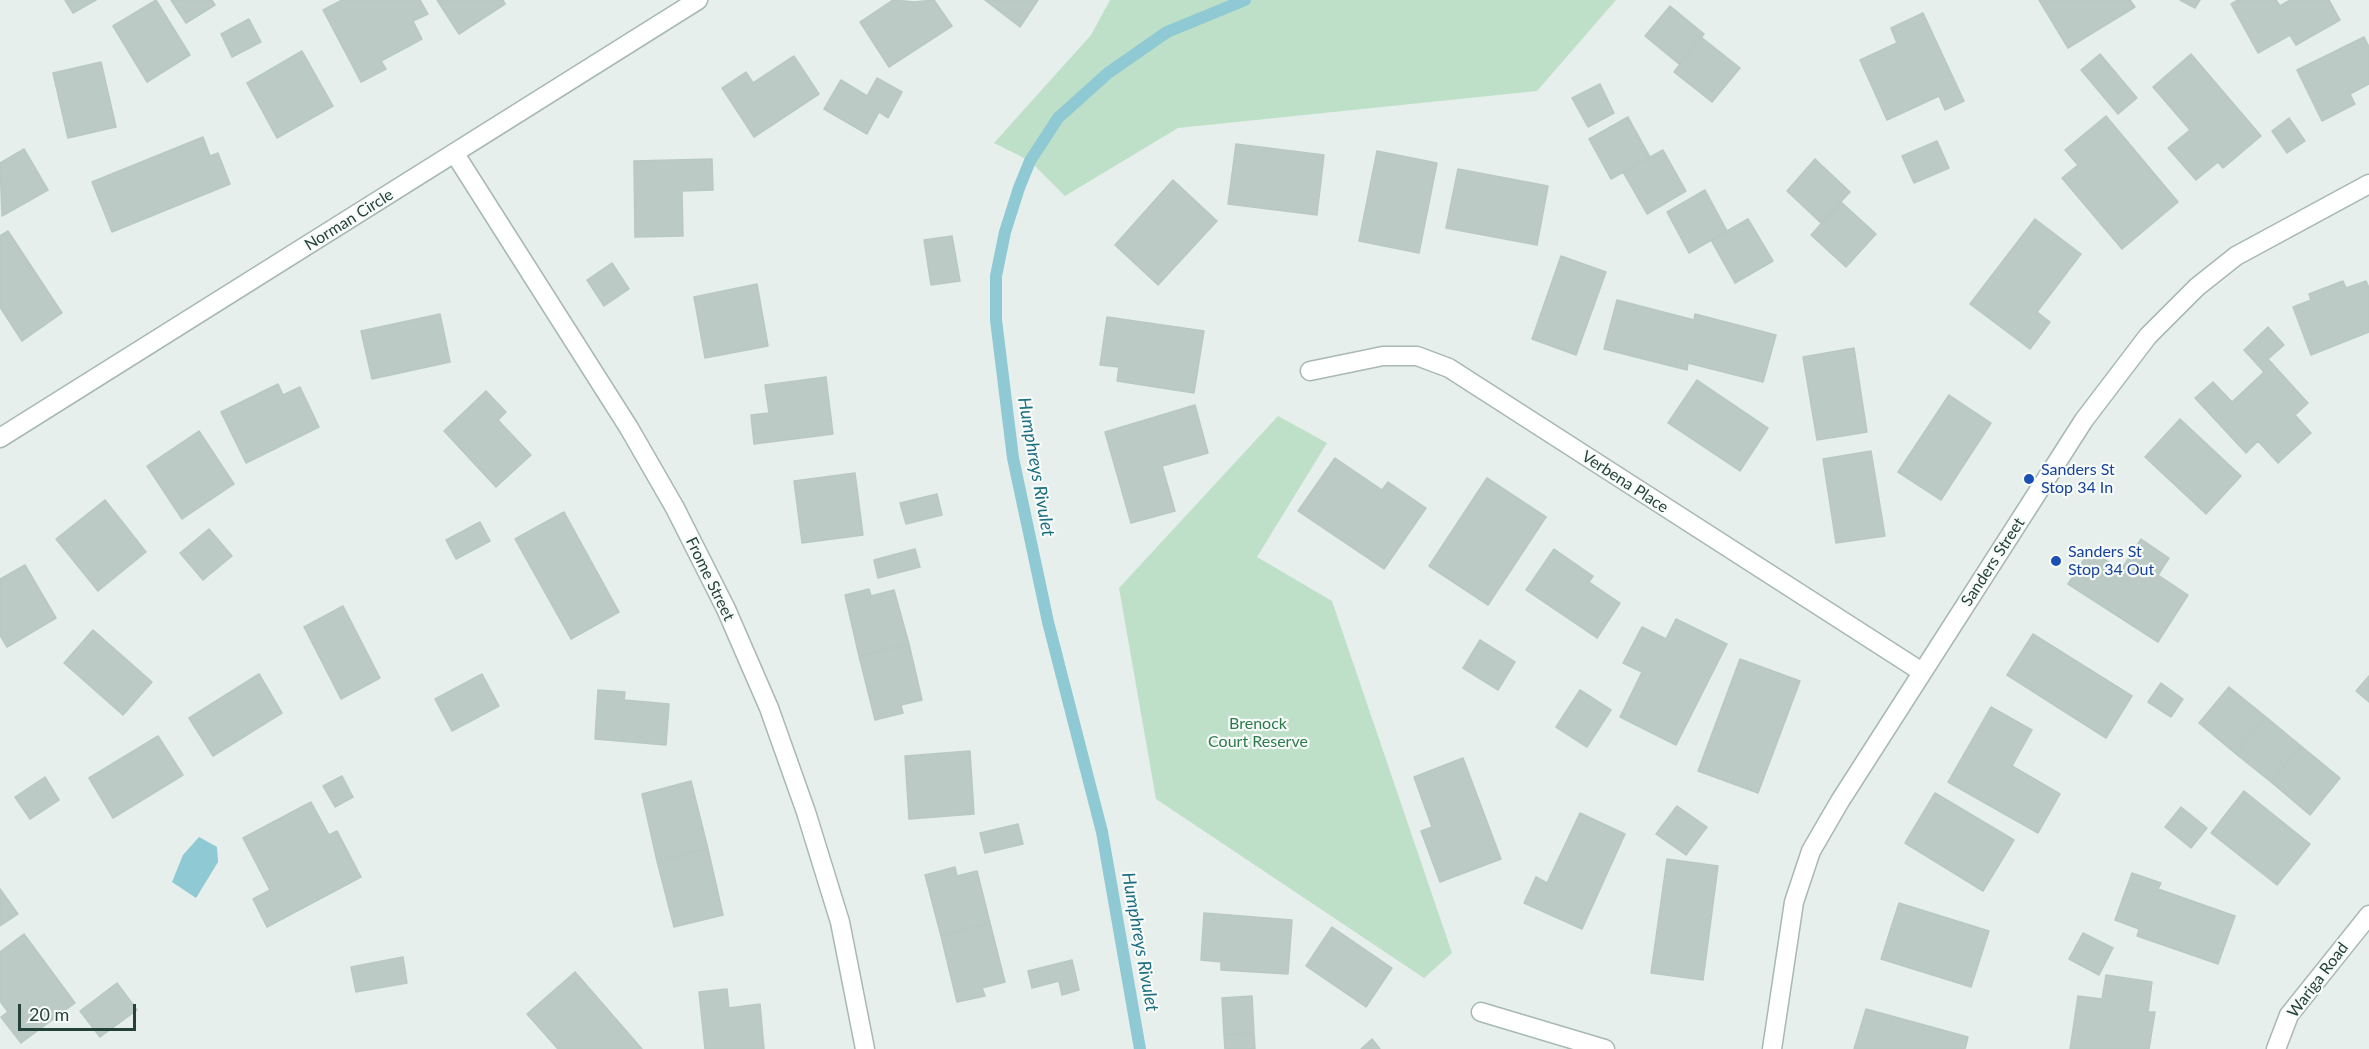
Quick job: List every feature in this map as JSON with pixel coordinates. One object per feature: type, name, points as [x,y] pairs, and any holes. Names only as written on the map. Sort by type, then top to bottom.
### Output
[{"type":"street","name":"Norman Circle","points":[[0,438],[698,0]]},
{"type":"street","name":"Frome Street","points":[[455,154],[629,428],[675,508],[726,609],[769,708],[806,812],[840,922],[865,1049]]},
{"type":"street","name":"Sanders Street","points":[[1772,1049],[1794,902],[1812,851],[1840,801],[2084,420],[2148,336],[2197,287],[2236,256],[2369,184]]},
{"type":"street","name":"Verbena Place","points":[[1310,371],[1383,356],[1417,356],[1449,368],[1922,672]]},
{"type":"street","name":"Wariga Road","points":[[2276,1049],[2289,1015],[2369,915]]},
{"type":"street","points":[[1481,1012],[1605,1049]]},
{"type":"green space","points":[[1110,0],[1616,0],[1537,91],[1178,128],[1065,196],[1030,161],[994,143],[1091,35]]},
{"type":"green space","name":"Brenock Court Reserve","points":[[1278,416],[1327,443],[1257,557],[1332,601],[1452,953],[1424,978],[1156,799],[1119,588]]},
{"type":"water","points":[[199,837],[217,847],[218,862],[196,898],[172,882],[183,855]]},
{"type":"building","points":[[65,0],[96,0],[73,13]]},
{"type":"building","points":[[156,0],[190,55],[147,82],[113,26]]},
{"type":"building","points":[[171,0],[212,0],[215,5],[186,23]]},
{"type":"building","points":[[342,0],[420,0],[428,14],[413,21],[422,39],[381,61],[386,69],[361,82],[323,10]]},
{"type":"building","points":[[437,0],[503,0],[505,4],[459,34]]},
{"type":"building","points":[[893,0],[914,2],[934,0],[952,26],[889,67],[860,22]]},
{"type":"building","points":[[985,0],[1038,0],[1020,27]]},
{"type":"building","points":[[2039,0],[2130,0],[2135,7],[2068,48]]},
{"type":"building","points":[[2180,0],[2200,0],[2195,8]]},
{"type":"building","points":[[2238,0],[2276,0],[2280,6],[2290,0],[2329,0],[2340,20],[2296,45],[2290,35],[2258,53],[2231,4]]},
{"type":"building","points":[[1670,6],[1704,34],[1679,64],[1645,36]]},
{"type":"building","points":[[1923,13],[1964,101],[1945,110],[1939,96],[1887,120],[1860,60],[1897,43],[1891,28]]},
{"type":"building","points":[[249,19],[261,42],[232,57],[221,34]]},
{"type":"building","points":[[1701,37],[1740,68],[1712,102],[1674,72]]},
{"type":"building","points":[[2364,37],[2369,47],[2369,84],[2350,94],[2355,104],[2322,121],[2297,70]]},
{"type":"building","points":[[302,51],[333,106],[277,138],[247,83]]},
{"type":"building","points":[[2100,54],[2137,98],[2118,114],[2081,70]]},
{"type":"building","points":[[2191,54],[2261,136],[2223,168],[2218,162],[2196,180],[2168,148],[2190,130],[2153,87]]},
{"type":"building","points":[[794,56],[819,94],[754,137],[722,88],[746,72],[753,83]]},
{"type":"building","points":[[101,62],[116,127],[68,138],[53,73]]},
{"type":"building","points":[[877,78],[902,92],[888,118],[879,112],[867,134],[824,109],[841,80],[867,96]]},
{"type":"building","points":[[1600,84],[1614,113],[1588,127],[1572,98]]},
{"type":"building","points":[[2106,116],[2178,202],[2122,249],[2062,178],[2078,165],[2065,150]]},
{"type":"building","points":[[1628,117],[1650,157],[1611,179],[1589,139]]},
{"type":"building","points":[[2289,118],[2305,141],[2287,153],[2272,131]]},
{"type":"building","points":[[203,137],[210,156],[218,153],[230,184],[112,232],[92,182]]},
{"type":"building","points":[[1937,141],[1949,168],[1914,183],[1902,156]]},
{"type":"building","points":[[1236,144],[1324,155],[1317,215],[1228,204]]},
{"type":"building","points":[[24,149],[48,190],[2,216],[0,163]]},
{"type":"building","points":[[1663,150],[1686,191],[1647,214],[1623,172]]},
{"type":"building","points":[[1377,151],[1437,163],[1419,253],[1359,241]]},
{"type":"building","points":[[712,159],[713,190],[682,191],[683,236],[635,237],[634,161]]},
{"type":"building","points":[[1815,159],[1850,192],[1821,223],[1787,191]]},
{"type":"building","points":[[1458,169],[1548,186],[1537,245],[1446,228]]},
{"type":"building","points":[[1173,180],[1217,221],[1158,285],[1115,245]]},
{"type":"building","points":[[1705,190],[1727,231],[1689,253],[1667,212]]},
{"type":"building","points":[[1841,202],[1876,234],[1846,267],[1811,235]]},
{"type":"building","points":[[1748,219],[1773,261],[1735,283],[1711,240]]},
{"type":"building","points":[[2035,219],[2081,254],[2037,312],[2050,322],[2030,349],[1970,304]]},
{"type":"building","points":[[8,231],[62,313],[22,341],[0,307],[0,236]]},
{"type":"building","points":[[952,236],[960,281],[931,285],[924,240]]},
{"type":"building","points":[[1561,256],[1606,272],[1576,355],[1532,339]]},
{"type":"building","points":[[612,263],[629,289],[604,306],[587,280]]},
{"type":"building","points":[[2343,281],[2346,288],[2366,281],[2369,288],[2369,332],[2311,355],[2293,307],[2311,300],[2309,294]]},
{"type":"building","points":[[757,284],[768,346],[705,358],[694,297]]},
{"type":"building","points":[[1617,300],[1694,320],[1695,314],[1776,335],[1763,382],[1688,363],[1687,370],[1604,349]]},
{"type":"building","points":[[440,314],[450,362],[372,379],[361,331]]},
{"type":"building","points":[[1107,317],[1204,331],[1194,393],[1117,381],[1119,367],[1100,365]]},
{"type":"building","points":[[2268,327],[2284,345],[2268,359],[2308,403],[2295,415],[2311,433],[2278,463],[2258,441],[2246,453],[2195,398],[2213,382],[2232,402],[2264,372],[2244,350]]},
{"type":"building","points":[[1854,348],[1867,432],[1817,440],[1803,357]]},
{"type":"building","points":[[826,377],[833,434],[754,444],[751,415],[769,413],[765,385]]},
{"type":"building","points":[[1697,380],[1768,428],[1740,471],[1668,423]]},
{"type":"building","points":[[278,384],[283,395],[300,387],[319,427],[246,463],[221,412]]},
{"type":"building","points":[[486,391],[506,412],[498,420],[531,455],[496,487],[444,431]]},
{"type":"building","points":[[1949,395],[1991,423],[1941,500],[1898,472]]},
{"type":"building","points":[[1195,405],[1208,453],[1162,466],[1175,511],[1131,523],[1105,432]]},
{"type":"building","points":[[2180,419],[2241,476],[2206,514],[2145,457]]},
{"type":"building","points":[[199,431],[234,484],[182,519],[147,466]]},
{"type":"building","points":[[1871,451],[1885,536],[1836,543],[1823,459]]},
{"type":"building","points":[[1335,458],[1382,490],[1388,482],[1426,508],[1384,569],[1298,511]]},
{"type":"building","points":[[855,473],[863,535],[802,543],[794,481]]},
{"type":"building","points":[[1487,478],[1546,517],[1488,605],[1429,566]]},
{"type":"building","points":[[937,494],[942,515],[906,524],[900,503]]},
{"type":"building","points":[[105,500],[146,552],[98,591],[56,539]]},
{"type":"building","points":[[564,512],[619,612],[571,639],[515,539]]},
{"type":"building","points":[[480,522],[490,541],[456,559],[446,540]]},
{"type":"building","points":[[209,529],[232,556],[203,580],[180,553]]},
{"type":"building","points":[[2141,539],[2169,558],[2158,575],[2188,595],[2158,642],[2068,584],[2090,550],[2121,570]]},
{"type":"building","points":[[915,549],[920,567],[878,578],[874,560]]},
{"type":"building","points":[[1554,549],[1593,576],[1589,582],[1620,603],[1597,638],[1526,590]]},
{"type":"building","points":[[25,565],[56,618],[7,647],[0,635],[0,579]]},
{"type":"building","points":[[869,589],[871,596],[894,590],[909,644],[859,656],[845,595]]},
{"type":"building","points":[[343,606],[380,678],[341,699],[304,627]]},
{"type":"building","points":[[1676,619],[1727,644],[1676,745],[1620,717],[1642,672],[1623,663],[1642,627],[1666,639]]},
{"type":"building","points":[[93,630],[152,682],[123,715],[64,663]]},
{"type":"building","points":[[2033,634],[2132,696],[2106,738],[2007,675]]},
{"type":"building","points":[[1480,640],[1515,662],[1498,690],[1463,668]]},
{"type":"building","points":[[909,644],[922,700],[901,705],[903,713],[875,720],[859,656]]},
{"type":"building","points":[[1740,659],[1800,681],[1758,793],[1698,771]]},
{"type":"building","points":[[259,674],[282,713],[213,756],[189,718]]},
{"type":"building","points":[[482,674],[499,706],[452,731],[435,699]]},
{"type":"building","points":[[2369,676],[2369,702],[2356,691]]},
{"type":"building","points":[[2161,683],[2183,699],[2171,717],[2148,702]]},
{"type":"building","points":[[2229,687],[2266,717],[2236,754],[2199,723]]},
{"type":"building","points":[[598,690],[625,692],[624,700],[669,704],[666,745],[595,739]]},
{"type":"building","points":[[1580,690],[1611,710],[1587,747],[1556,727]]},
{"type":"building","points":[[1991,707],[2032,730],[2012,766],[2060,794],[2038,833],[1948,782]]},
{"type":"building","points":[[2266,717],[2301,746],[2271,782],[2236,754]]},
{"type":"building","points":[[158,736],[183,775],[113,818],[89,778]]},
{"type":"building","points":[[2301,746],[2340,778],[2310,815],[2271,782]]},
{"type":"building","points":[[970,751],[974,814],[909,819],[905,756]]},
{"type":"building","points":[[1463,758],[1501,859],[1440,882],[1421,831],[1432,827],[1414,777]]},
{"type":"building","points":[[342,776],[353,797],[335,807],[323,786]]},
{"type":"building","points":[[45,777],[59,800],[30,819],[15,797]]},
{"type":"building","points":[[691,781],[708,849],[657,861],[642,794]]},
{"type":"building","points":[[2244,791],[2310,844],[2277,885],[2211,833]]},
{"type":"building","points":[[1935,793],[2014,840],[1983,891],[1905,843]]},
{"type":"building","points":[[311,802],[329,835],[337,831],[361,877],[267,927],[253,899],[270,890],[243,838]]},
{"type":"building","points":[[1677,806],[1707,827],[1686,855],[1656,834]]},
{"type":"building","points":[[2181,807],[2207,828],[2191,848],[2165,827]]},
{"type":"building","points":[[1580,813],[1625,834],[1582,929],[1524,903],[1536,877],[1547,883]]},
{"type":"building","points":[[1018,824],[1023,844],[985,853],[980,833]]},
{"type":"building","points":[[708,849],[723,915],[674,927],[657,861]]},
{"type":"building","points":[[1667,859],[1718,866],[1703,980],[1651,973]]},
{"type":"building","points":[[955,867],[957,876],[977,871],[990,923],[941,936],[925,875]]},
{"type":"building","points":[[2132,873],[2161,883],[2158,889],[2235,916],[2218,964],[2137,936],[2139,929],[2115,920]]},
{"type":"building","points":[[0,889],[18,914],[0,926]]},
{"type":"building","points":[[1899,903],[1989,931],[1971,987],[1881,959]]},
{"type":"building","points":[[1204,913],[1292,920],[1288,974],[1221,970],[1221,962],[1201,960]]},
{"type":"building","points":[[990,923],[1005,982],[982,988],[985,996],[957,1002],[941,936]]},
{"type":"building","points":[[1332,927],[1392,968],[1366,1007],[1306,966]]},
{"type":"building","points":[[2083,933],[2113,948],[2099,975],[2069,959]]},
{"type":"building","points":[[24,934],[75,1003],[21,1043],[1,1017],[8,1012],[0,1001],[0,952]]},
{"type":"building","points":[[403,957],[407,983],[356,992],[351,967]]},
{"type":"building","points":[[1072,960],[1079,990],[1062,995],[1059,981],[1032,988],[1028,971]]},
{"type":"building","points":[[575,972],[642,1049],[558,1049],[527,1014]]},
{"type":"building","points":[[2106,975],[2152,982],[2148,1012],[2155,1012],[2149,1049],[2070,1049],[2078,996],[2102,999]]},
{"type":"building","points":[[117,983],[137,1010],[100,1037],[80,1011]]},
{"type":"building","points":[[727,989],[729,1008],[760,1004],[764,1049],[705,1049],[699,992]]},
{"type":"building","points":[[1252,996],[1254,1033],[1224,1035],[1222,998]]},
{"type":"building","points":[[1866,1009],[1968,1037],[1965,1049],[1854,1049]]},
{"type":"building","points":[[1254,1033],[1255,1049],[1225,1049],[1224,1035]]},
{"type":"building","points":[[1372,1039],[1380,1049],[1361,1049]]},
{"type":"waterway","name":"Humphreys Rivulet","points":[[1140,1049],[1102,832],[1048,622],[1013,458],[996,320],[996,276],[1005,232],[1019,188],[1030,161],[1058,118],[1108,73],[1167,32],[1245,0]]},
{"type":"place","name":"Sanders St Stop 34 In","points":[[2029,479]]},
{"type":"place","name":"Sanders St Stop 34 Out","points":[[2056,561]]}]
